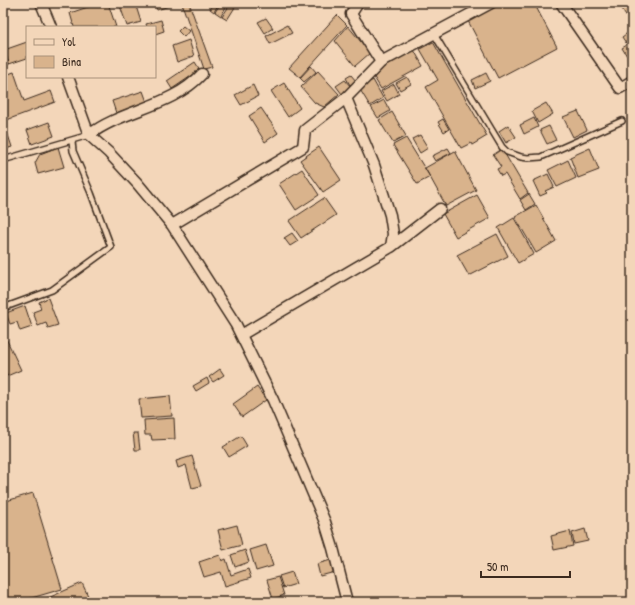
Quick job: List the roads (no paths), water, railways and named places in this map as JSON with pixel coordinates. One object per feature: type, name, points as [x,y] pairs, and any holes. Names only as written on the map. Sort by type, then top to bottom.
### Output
[{"type":"street","points":[[42,3],[51,26]]},
{"type":"street","points":[[358,3],[351,14],[381,62]]},
{"type":"street","points":[[172,225],[303,147],[305,130],[346,98],[381,62],[491,3]]},
{"type":"street","points":[[561,3],[620,88],[632,81]]},
{"type":"street","points":[[89,135],[108,122],[154,105],[172,96],[193,84],[202,74]]},
{"type":"street","points":[[68,78],[89,135],[137,182],[172,225],[236,325],[273,400],[325,522],[347,602]]},
{"type":"street","points":[[346,98],[374,165],[390,215],[393,234],[391,247]]},
{"type":"street","points":[[240,335],[391,247],[440,209]]},
{"type":"lane","points":[[434,34],[502,147],[514,155],[528,158],[547,156],[622,121]]},
{"type":"lane","points":[[3,160],[89,135]]},
{"type":"lane","points":[[3,308],[52,290],[111,248],[91,193],[73,151],[72,141]]}]
